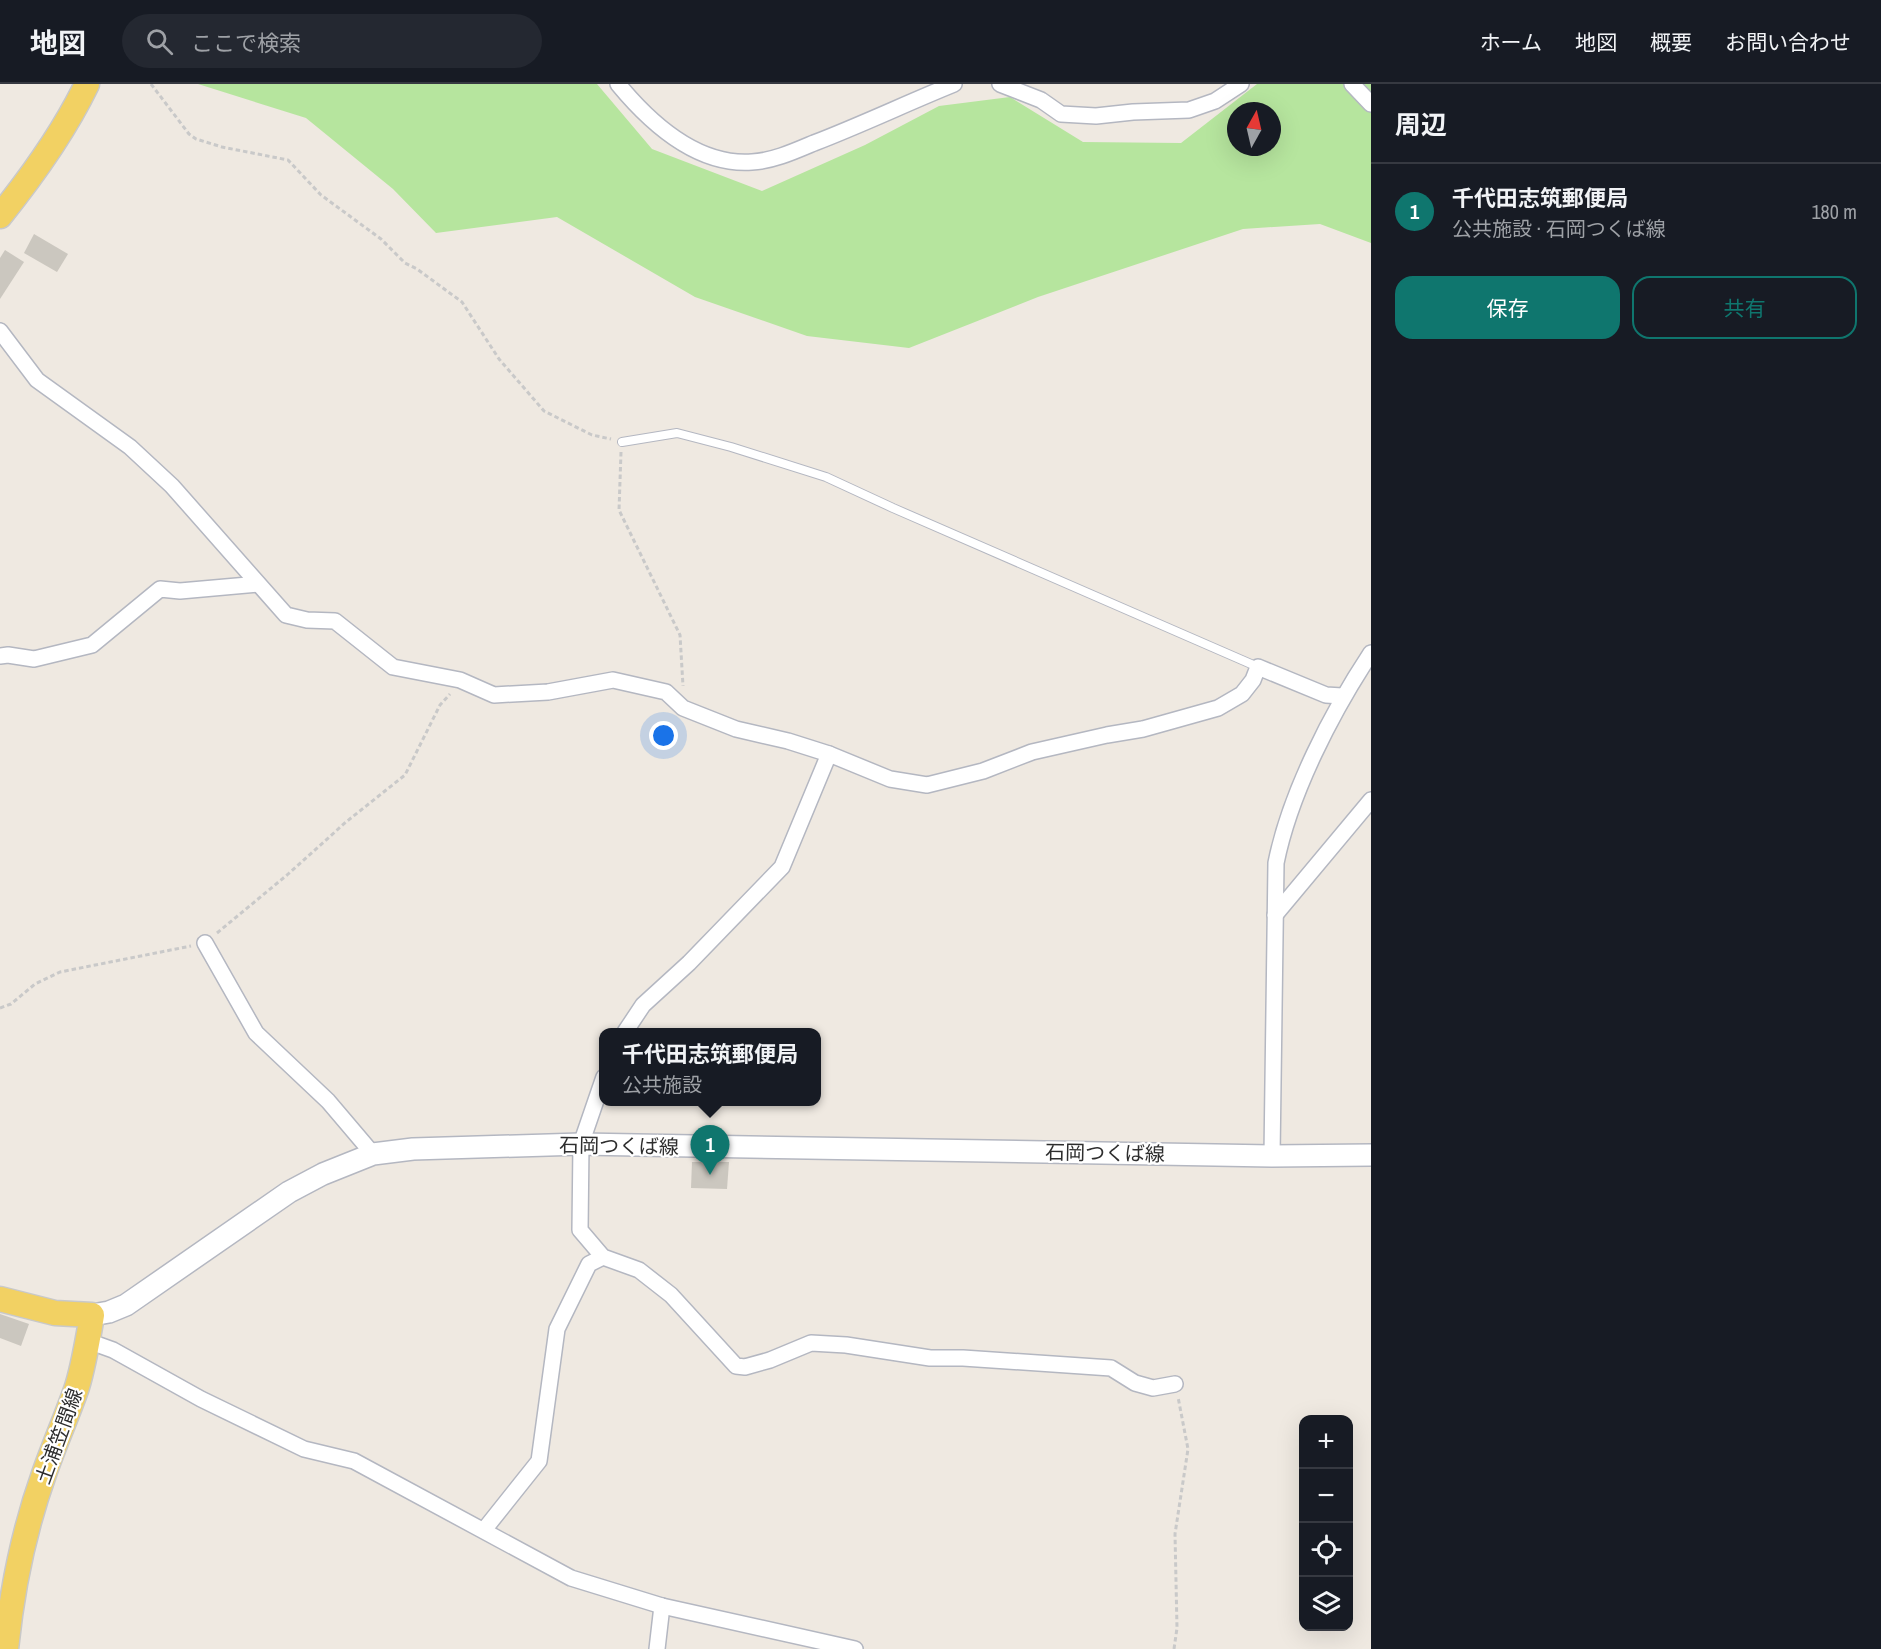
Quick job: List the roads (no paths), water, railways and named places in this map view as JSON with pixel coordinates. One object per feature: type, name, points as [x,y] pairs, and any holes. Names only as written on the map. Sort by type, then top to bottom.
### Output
[{"type":"main road","points":[[0,216],[46,155],[68,121],[87,84]]},
{"type":"main road","name":"石岡つくば線","points":[[92,1315],[109,1312],[126,1305],[289,1192],[323,1174],[373,1154],[413,1149],[580,1144],[1272,1156],[1371,1155]]},
{"type":"main road","points":[[0,1299],[55,1313],[92,1315]]},
{"type":"main road","name":"土浦笠間線","points":[[6,1649],[14,1582],[27,1528],[76,1388],[92,1315]]},
{"type":"street","points":[[618,84],[648,117],[672,137],[700,154],[729,161],[753,162],[801,148],[954,84]]},
{"type":"street","points":[[1000,84],[1041,100],[1061,114],[1096,116],[1133,111],[1189,110],[1215,101],[1241,84]]},
{"type":"street","points":[[1352,84],[1371,104]]},
{"type":"street","points":[[0,331],[37,380],[130,447],[172,486],[286,615],[307,620],[334,621],[393,667],[460,681],[494,695],[548,692],[613,680],[666,692],[683,708],[736,729],[788,741],[829,754],[890,779],[927,785],[983,771],[1032,752],[1143,729],[1218,708],[1242,694],[1253,680],[1258,666],[1326,695],[1342,696]]},
{"type":"street","points":[[0,656],[34,658],[92,645],[160,590],[180,591],[258,584]]},
{"type":"street","points":[[1272,1156],[1276,863],[1281,837],[1301,785],[1342,696],[1371,652]]},
{"type":"street","points":[[628,1028],[643,1005],[689,963],[782,867],[829,754]]},
{"type":"street","points":[[1275,915],[1371,800]]},
{"type":"street","points":[[205,943],[256,1033],[328,1101],[373,1154]]},
{"type":"street","points":[[599,1089],[580,1144],[580,1230],[603,1257],[639,1270],[671,1295],[736,1366],[745,1367],[770,1360],[811,1343],[823,1343],[930,1358],[963,1358],[1111,1368],[1135,1383],[1153,1388],[1175,1384]]},
{"type":"street","points":[[484,1530],[539,1461],[557,1329],[589,1264],[603,1257]]},
{"type":"street","points":[[88,1341],[113,1350],[201,1399],[304,1449],[354,1461],[571,1578],[662,1606],[825,1645],[855,1649]]},
{"type":"street","points":[[657,1649],[662,1606]]},
{"type":"lane","points":[[622,442],[677,433],[731,447],[826,477],[1258,666]]},
{"type":"place","name":"千代田志筑郵便局","points":[[710,1175]]}]
